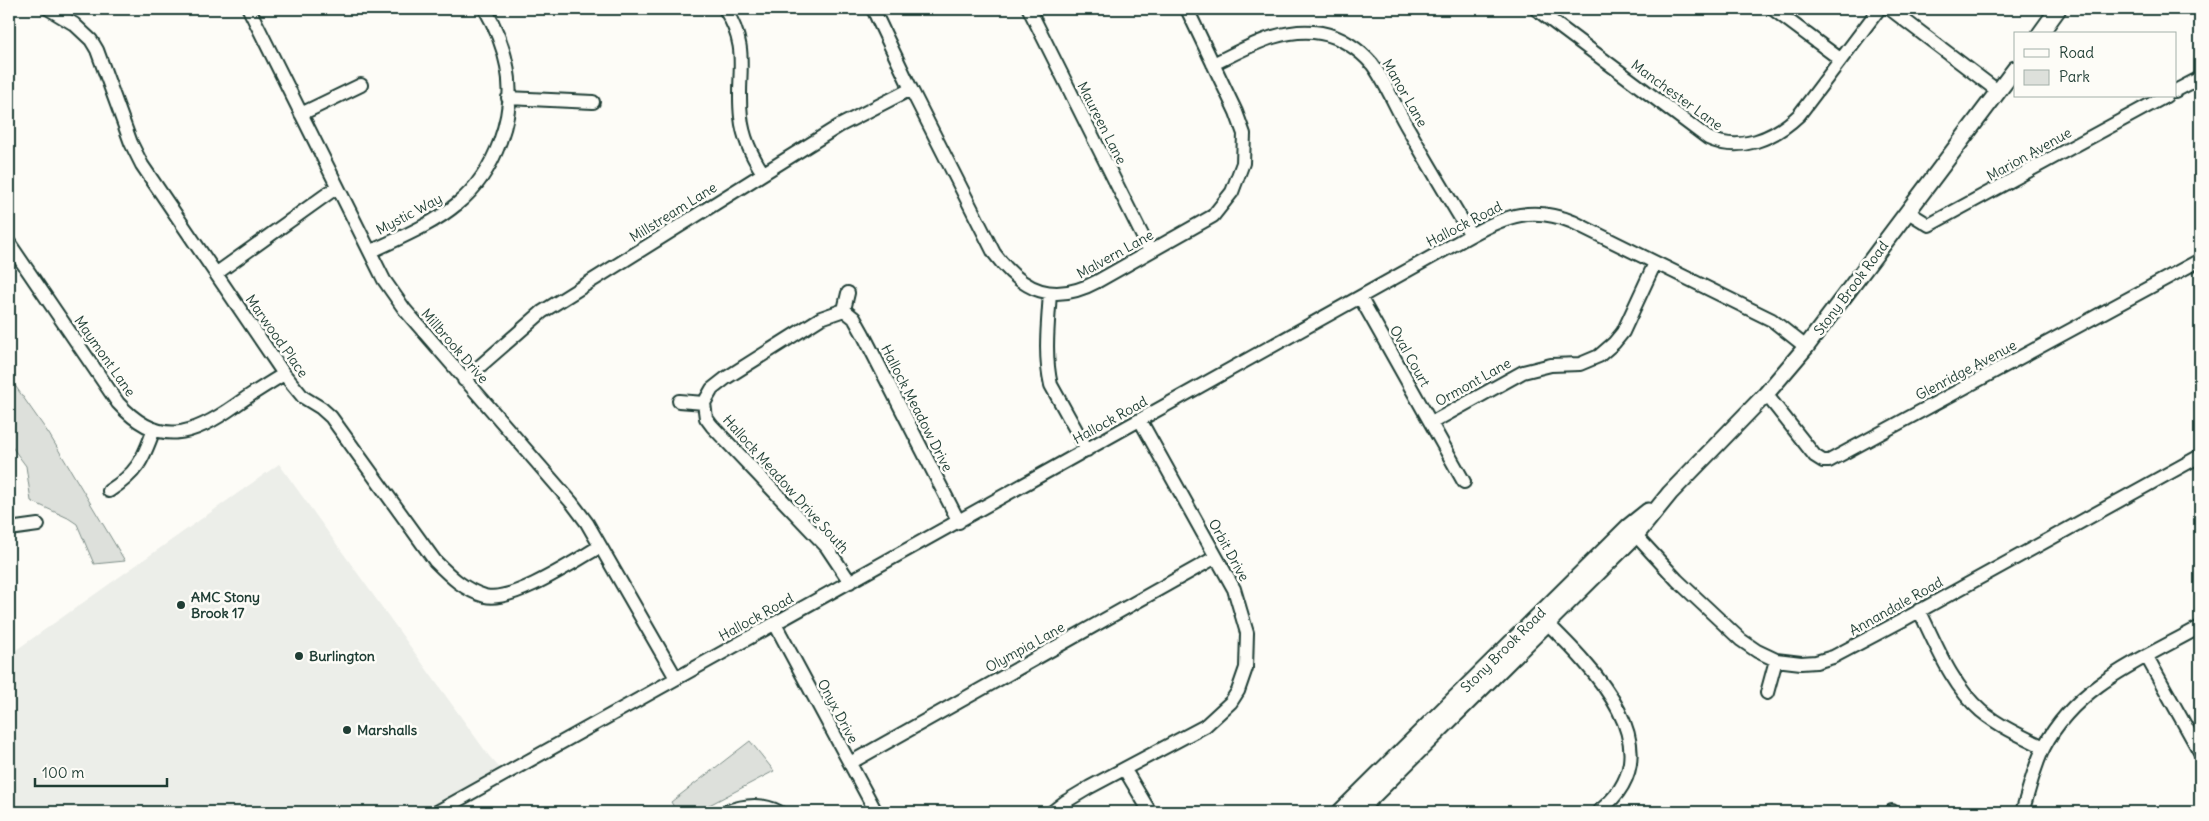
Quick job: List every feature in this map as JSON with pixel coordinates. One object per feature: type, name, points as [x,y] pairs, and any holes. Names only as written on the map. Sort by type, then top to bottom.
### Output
[{"type":"main road","points":[[2041,32],[2058,9]]},
{"type":"main road","name":"Stony Brook Road","points":[[1340,812],[1409,752],[1670,493],[1766,394],[1806,347],[2014,70]]},
{"type":"main road","name":"Stony Brook Road","points":[[1357,812],[1409,752]]},
{"type":"street","name":"Marwood Place","points":[[49,9],[74,24],[92,40],[102,61],[131,143],[142,165],[284,374],[303,397],[321,408],[331,417],[435,561],[462,585],[486,596],[501,597],[526,588],[600,547]]},
{"type":"street","name":"Millbrook Drive","points":[[249,9],[384,280],[405,310],[572,503],[587,523],[676,678]]},
{"type":"street","name":"Mystic Way","points":[[370,252],[449,211],[470,191],[486,169],[502,132],[508,109],[508,98],[507,66],[499,39],[484,9]]},
{"type":"street","points":[[725,9],[736,30],[740,43],[742,130],[750,152],[763,173]]},
{"type":"street","name":"Malvern Lane","points":[[873,9],[994,253],[1018,281],[1050,293],[1080,291],[1213,216],[1232,192],[1243,163],[1244,134],[1236,112],[1187,9]]},
{"type":"street","name":"Maureen Lane","points":[[1028,9],[1150,251]]},
{"type":"street","name":"Manchester Lane","points":[[1536,9],[1708,138],[1720,144],[1748,143],[1776,134],[1798,115],[1880,9]]},
{"type":"street","points":[[1773,9],[1840,59]]},
{"type":"street","points":[[1890,9],[1999,92]]},
{"type":"street","name":"Manor Lane","points":[[1213,64],[1274,36],[1300,32],[1322,33],[1341,40],[1358,50],[1379,76],[1471,235]]},
{"type":"street","points":[[2176,90],[2200,78]]},
{"type":"street","points":[[301,114],[361,85]]},
{"type":"street","name":"Millstream Lane","points":[[464,380],[542,312],[863,112],[911,89]]},
{"type":"street","points":[[508,98],[593,102]]},
{"type":"street","name":"Marion Avenue","points":[[1908,212],[1929,225],[2162,98]]},
{"type":"street","points":[[217,273],[337,187]]},
{"type":"street","name":"Hallock Road","points":[[437,812],[1471,235],[1508,217],[1532,213],[1573,222],[1772,320],[1806,347]]},
{"type":"street","name":"Maymont Lane","points":[[9,243],[118,403],[138,421],[154,430],[181,433],[197,429],[219,418],[284,374]]},
{"type":"street","name":"Glenridge Avenue","points":[[1766,394],[1815,456],[1823,461],[1829,461],[2200,260]]},
{"type":"street","name":"Ormont Lane","points":[[1431,423],[1523,372],[1551,365],[1580,364],[1599,356],[1623,332],[1655,263]]},
{"type":"street","points":[[1050,293],[1047,339],[1051,385],[1087,450]]},
{"type":"street","points":[[679,401],[704,403],[712,389],[726,378],[828,314],[844,310],[848,294]]},
{"type":"street","name":"Oval Court","points":[[1360,297],[1464,482]]},
{"type":"street","name":"Hallock Meadow Drive","points":[[844,310],[854,318],[863,334],[959,522]]},
{"type":"street","name":"Hallock Meadow Drive South","points":[[704,403],[706,418],[712,426],[826,546],[850,582]]},
{"type":"street","name":"Orbit Drive","points":[[1052,812],[1065,802],[1125,770],[1168,744],[1205,726],[1231,702],[1238,691],[1246,668],[1247,633],[1234,589],[1140,420]]},
{"type":"street","points":[[109,491],[127,479],[138,466],[154,430]]},
{"type":"street","name":"Annandale Road","points":[[1632,531],[1677,580],[1741,640],[1757,651],[1776,660],[1801,663],[1816,662],[1833,657],[2200,456]]},
{"type":"street","points":[[9,529],[38,525]]},
{"type":"street","name":"Olympia Lane","points":[[850,763],[1216,557]]},
{"type":"street","points":[[1920,610],[1940,652],[1964,693],[1981,711],[2020,736],[2044,747]]},
{"type":"street","points":[[1543,619],[1596,673],[1618,710],[1627,732],[1630,759],[1628,772],[1616,795],[1598,812]]},
{"type":"street","name":"Onyx Drive","points":[[775,624],[876,812]]},
{"type":"street","points":[[2022,812],[2044,747],[2070,709],[2126,666],[2147,657],[2200,627]]},
{"type":"street","points":[[2147,657],[2200,752]]},
{"type":"street","points":[[1767,693],[1776,660]]},
{"type":"street","points":[[1125,770],[1150,812]]},
{"type":"street","points":[[726,812],[739,807],[754,806],[770,807],[779,812]]},
{"type":"shaded area","points":[[279,464],[489,756],[505,774],[437,812],[9,812],[9,655]]},
{"type":"green space","points":[[9,377],[49,434],[125,561],[94,564],[77,524],[31,501],[26,466],[9,443]]},
{"type":"green space","points":[[750,741],[774,771],[696,812],[677,812],[671,802]]},
{"type":"place","name":"AMC Stony Brook 17","points":[[181,605]]},
{"type":"place","name":"Burlington","points":[[299,656]]},
{"type":"place","name":"Marshalls","points":[[347,730]]}]
